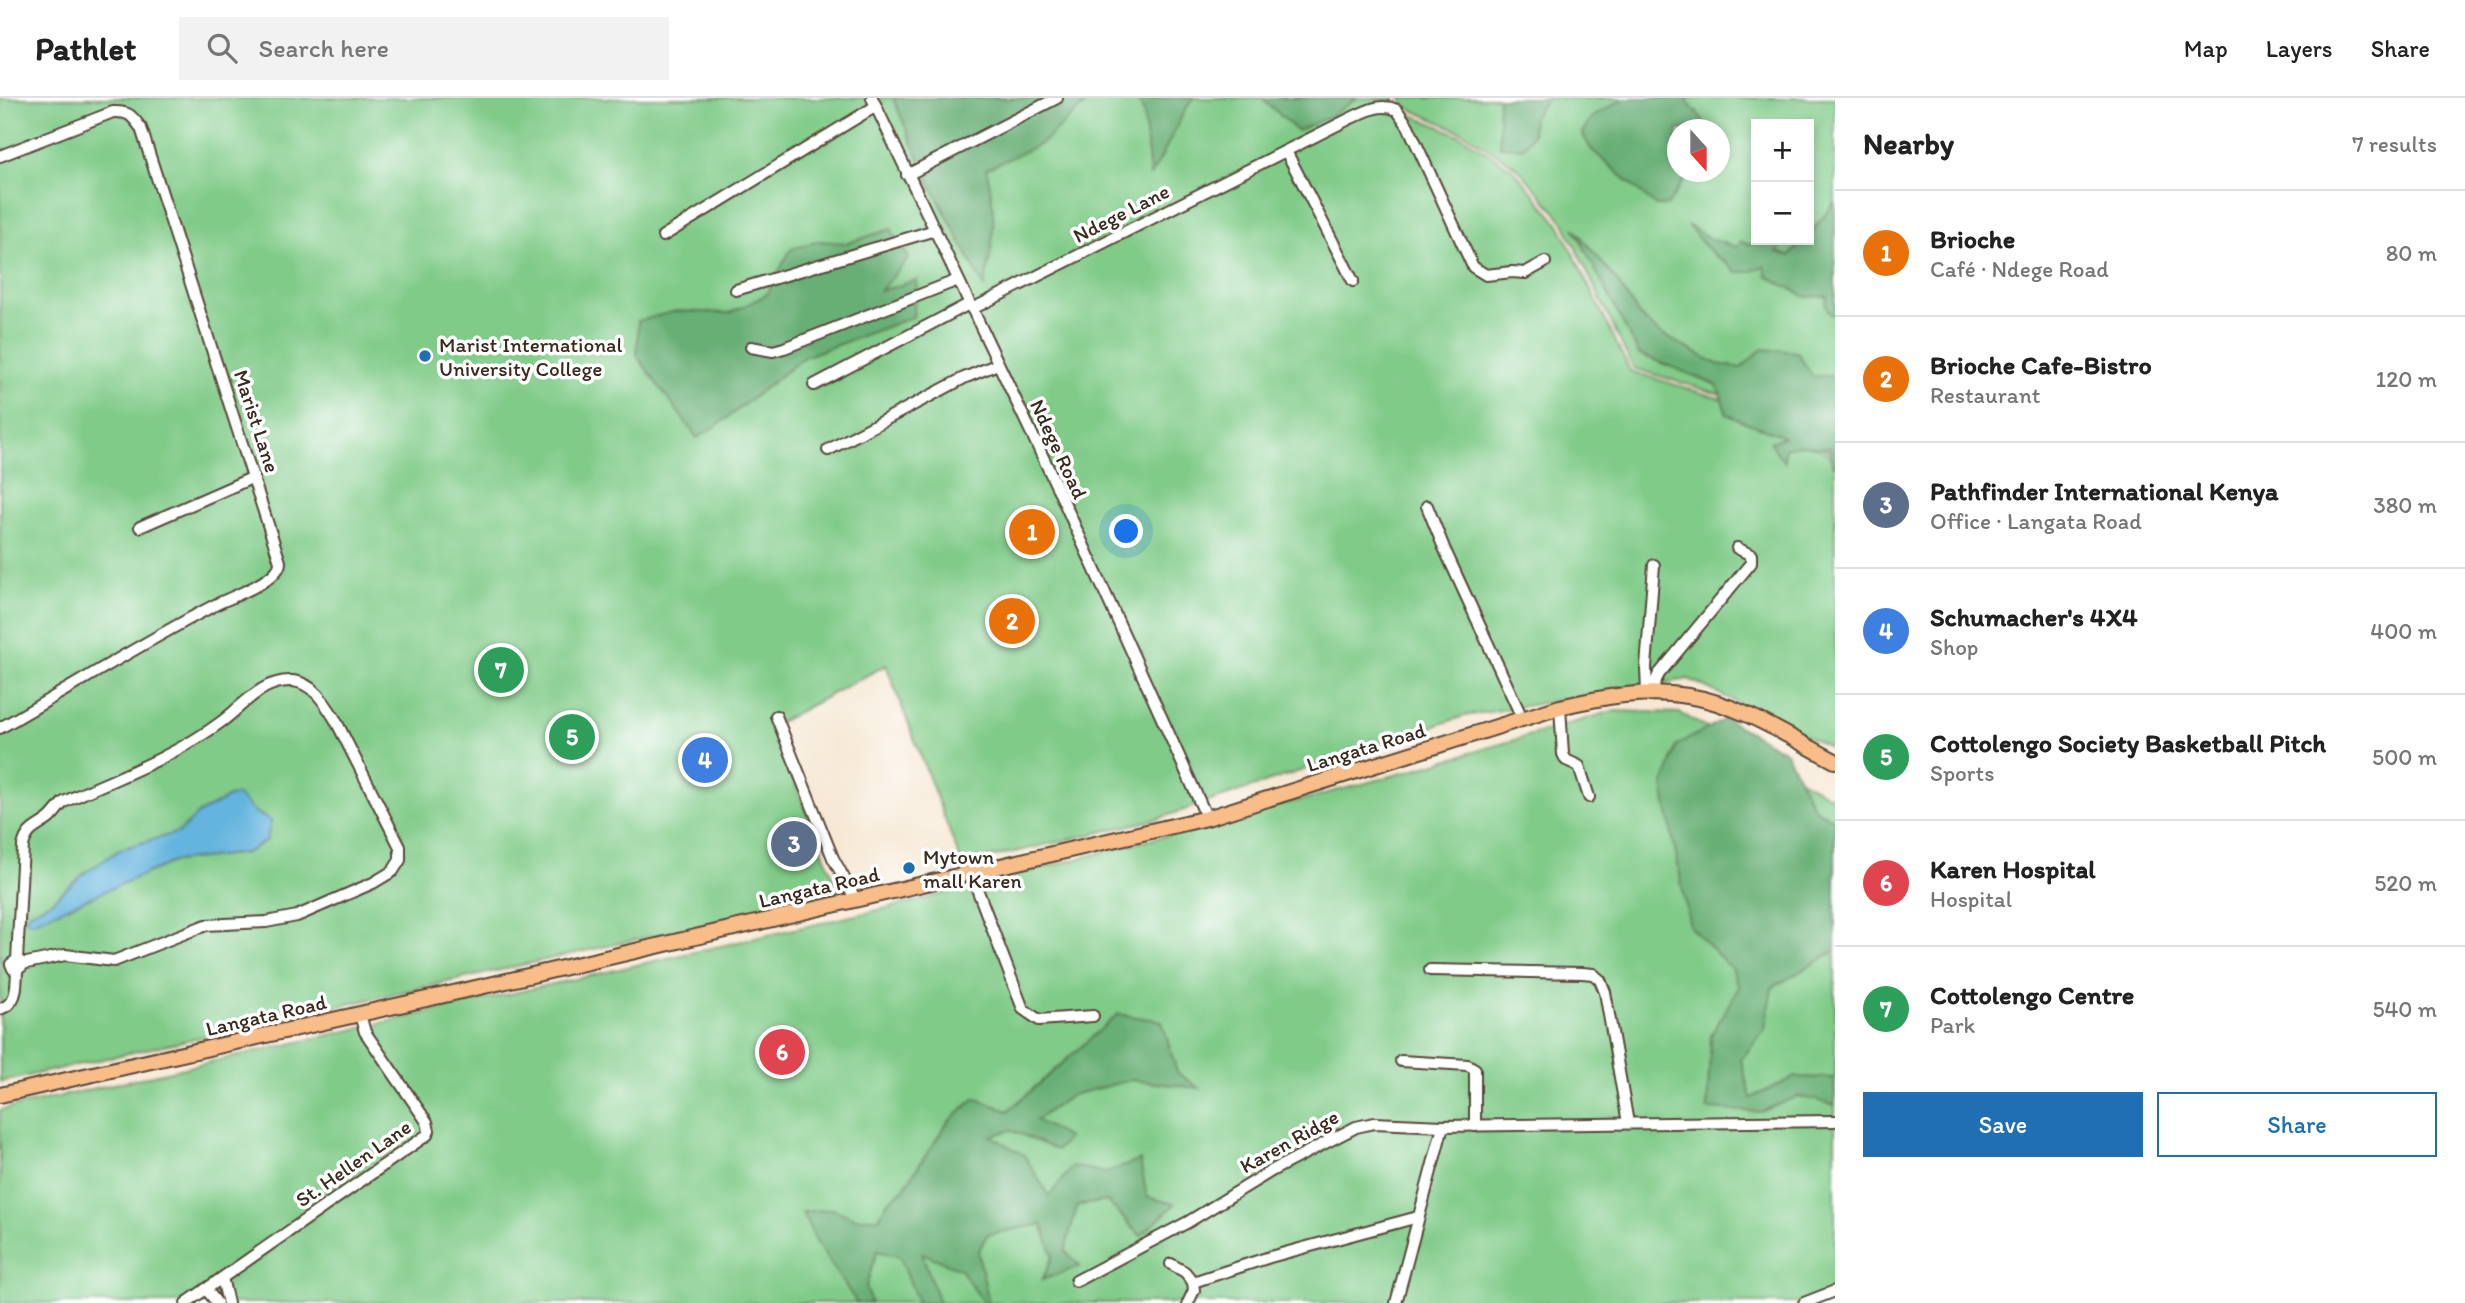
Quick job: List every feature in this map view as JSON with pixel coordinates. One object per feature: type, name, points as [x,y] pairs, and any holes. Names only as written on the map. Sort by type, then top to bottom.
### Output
[{"type":"main road","name":"Langata Road","points":[[0,1095],[359,1015],[1207,818],[1560,707],[1625,694],[1690,696],[1721,705],[1751,717],[1835,761]]},
{"type":"street","points":[[908,175],[1057,98]]},
{"type":"street","points":[[663,236],[874,102]]},
{"type":"street","name":"Ndege Road","points":[[874,102],[1059,491],[1207,818]]},
{"type":"street","name":"Ndege Lane","points":[[814,385],[1372,108],[1392,107],[1400,114],[1473,267],[1486,275],[1525,273],[1545,262]]},
{"type":"street","name":"Marist Lane","points":[[0,156],[113,112],[124,111],[131,114],[141,128],[278,551],[281,568],[263,582],[117,658],[0,728]]},
{"type":"street","points":[[1286,151],[1353,281]]},
{"type":"street","points":[[736,290],[935,230]]},
{"type":"street","points":[[751,347],[773,351],[783,348],[958,280]]},
{"type":"street","points":[[828,450],[964,377],[998,364]]},
{"type":"street","points":[[140,527],[254,477]]},
{"type":"street","points":[[1427,506],[1523,720]]},
{"type":"street","points":[[1650,693],[1659,674],[1751,563],[1751,555],[1737,548]]},
{"type":"street","points":[[1650,693],[1646,667],[1654,565]]},
{"type":"street","points":[[0,1009],[14,1000],[13,966],[23,846],[31,828],[48,819],[64,802],[194,740],[264,688],[279,682],[294,681],[303,684],[323,699],[400,847],[400,860],[393,872],[297,916],[266,922],[206,925],[114,961],[65,955],[13,966]]},
{"type":"street","points":[[1560,707],[1563,754],[1566,760],[1579,766],[1589,797]]},
{"type":"street","points":[[776,716],[833,858],[856,900]]},
{"type":"street","points":[[971,873],[1023,1009],[1039,1020],[1093,1016]]},
{"type":"street","points":[[1430,970],[1582,973],[1593,974],[1600,979],[1609,1012],[1628,1123]]},
{"type":"street","name":"St. Hellen Lane","points":[[186,1303],[425,1138],[429,1131],[427,1122],[365,1032],[359,1015]]},
{"type":"street","points":[[1401,1061],[1468,1065],[1475,1069],[1475,1126]]},
{"type":"street","name":"Karen Ridge","points":[[1076,1281],[1188,1222],[1273,1170],[1356,1127],[1374,1123],[1475,1126],[1835,1121]]},
{"type":"street","points":[[1396,1303],[1443,1126]]},
{"type":"street","points":[[1194,1282],[1270,1257],[1418,1217]]},
{"type":"street","points":[[1171,1264],[1185,1272],[1194,1282],[1194,1290],[1188,1303]]},
{"type":"street","points":[[222,1278],[228,1303]]},
{"type":"street","points":[[206,1289],[217,1303]]},
{"type":"street","points":[[1804,1303],[1835,1292]]},
{"type":"green space","points":[[0,98],[1393,98],[1403,111],[1463,137],[1514,170],[1559,224],[1630,371],[1741,405],[1835,458],[1835,750],[1689,679],[1464,716],[1157,819],[962,864],[886,665],[772,726],[840,894],[0,1082]]},
{"type":"green space","points":[[893,98],[1092,98],[1041,144],[986,169],[992,200],[993,228],[984,287],[930,183]]},
{"type":"green space","points":[[1138,98],[1193,98],[1150,176],[1144,114]]},
{"type":"green space","points":[[1262,98],[1357,98],[1333,115],[1297,131]]},
{"type":"green space","points":[[1400,98],[1835,98],[1835,455],[1745,402],[1633,368],[1563,221],[1518,168],[1464,133],[1408,108]]},
{"type":"green space","points":[[1498,98],[1548,98],[1533,117],[1532,135],[1523,148],[1500,146]]},
{"type":"green space","points":[[1625,98],[1686,98],[1702,119],[1667,119],[1667,182],[1683,182],[1668,205],[1656,206],[1591,149],[1582,133],[1591,118]]},
{"type":"green space","points":[[1835,202],[1835,315],[1830,314],[1826,306],[1827,296],[1806,297],[1767,276],[1765,266],[1750,272],[1736,272],[1712,253],[1687,225],[1713,240],[1737,247],[1741,241],[1749,245],[1783,245],[1777,252],[1790,256],[1799,245],[1814,245],[1814,229]]},
{"type":"green space","points":[[1574,228],[1617,281],[1639,315],[1659,333],[1717,364],[1741,368],[1762,349],[1797,352],[1812,376],[1835,376],[1835,466],[1832,464],[1830,447],[1785,448],[1784,462],[1770,442],[1784,437],[1727,414],[1717,385],[1639,354]]},
{"type":"green space","points":[[891,229],[909,258],[880,291],[917,280],[913,317],[804,357],[722,422],[697,438],[637,356],[638,321],[676,311],[730,313],[766,295],[791,249],[819,241],[847,243]]},
{"type":"green space","points":[[1613,711],[1680,713],[1835,799],[1835,1303],[0,1303],[0,1110],[909,903],[1385,778]]},
{"type":"green space","points":[[1725,719],[1786,752],[1814,809],[1835,820],[1835,951],[1772,988],[1765,1029],[1741,1060],[1751,1098],[1795,1077],[1835,1078],[1835,1105],[1798,1096],[1761,1112],[1707,1109],[1711,1035],[1739,987],[1731,968],[1690,927],[1663,787],[1677,745]]},
{"type":"green space","points":[[1118,1014],[1162,1021],[1177,1072],[1199,1088],[1131,1080],[1072,1095],[1036,1120],[1068,1138],[1057,1150],[1011,1130],[991,1136],[1024,1155],[1049,1196],[1073,1166],[1106,1173],[1140,1160],[1147,1197],[1175,1204],[1141,1236],[1107,1201],[1077,1206],[1065,1251],[1080,1266],[1042,1280],[1053,1256],[1042,1224],[987,1235],[978,1252],[989,1303],[984,1303],[960,1269],[922,1253],[939,1303],[918,1303],[900,1257],[877,1251],[866,1287],[871,1303],[857,1303],[817,1243],[802,1212],[833,1209],[854,1218],[879,1218],[887,1203],[903,1189],[948,1122],[975,1098],[1008,1111]]},
{"type":"water","points":[[237,795],[255,812],[271,821],[267,840],[246,853],[175,861],[33,922],[26,920],[27,914],[52,901],[86,872],[121,849],[179,832],[199,813]]},
{"type":"place","name":"Marist International University College","points":[[425,356]]},
{"type":"place","name":"Brioche","points":[[1032,532]]},
{"type":"place","name":"Brioche Cafe-Bistro","points":[[1012,621]]},
{"type":"place","name":"Cottolengo Centre","points":[[501,670]]},
{"type":"place","name":"Cottolengo Society Basketball Pitch","points":[[572,737]]},
{"type":"place","name":"Schumacher's 4X4","points":[[705,760]]},
{"type":"place","name":"Pathfinder International Kenya","points":[[794,844]]},
{"type":"place","name":"Mytown mall Karen","points":[[909,868]]},
{"type":"place","name":"Karen Hospital","points":[[782,1052]]}]
